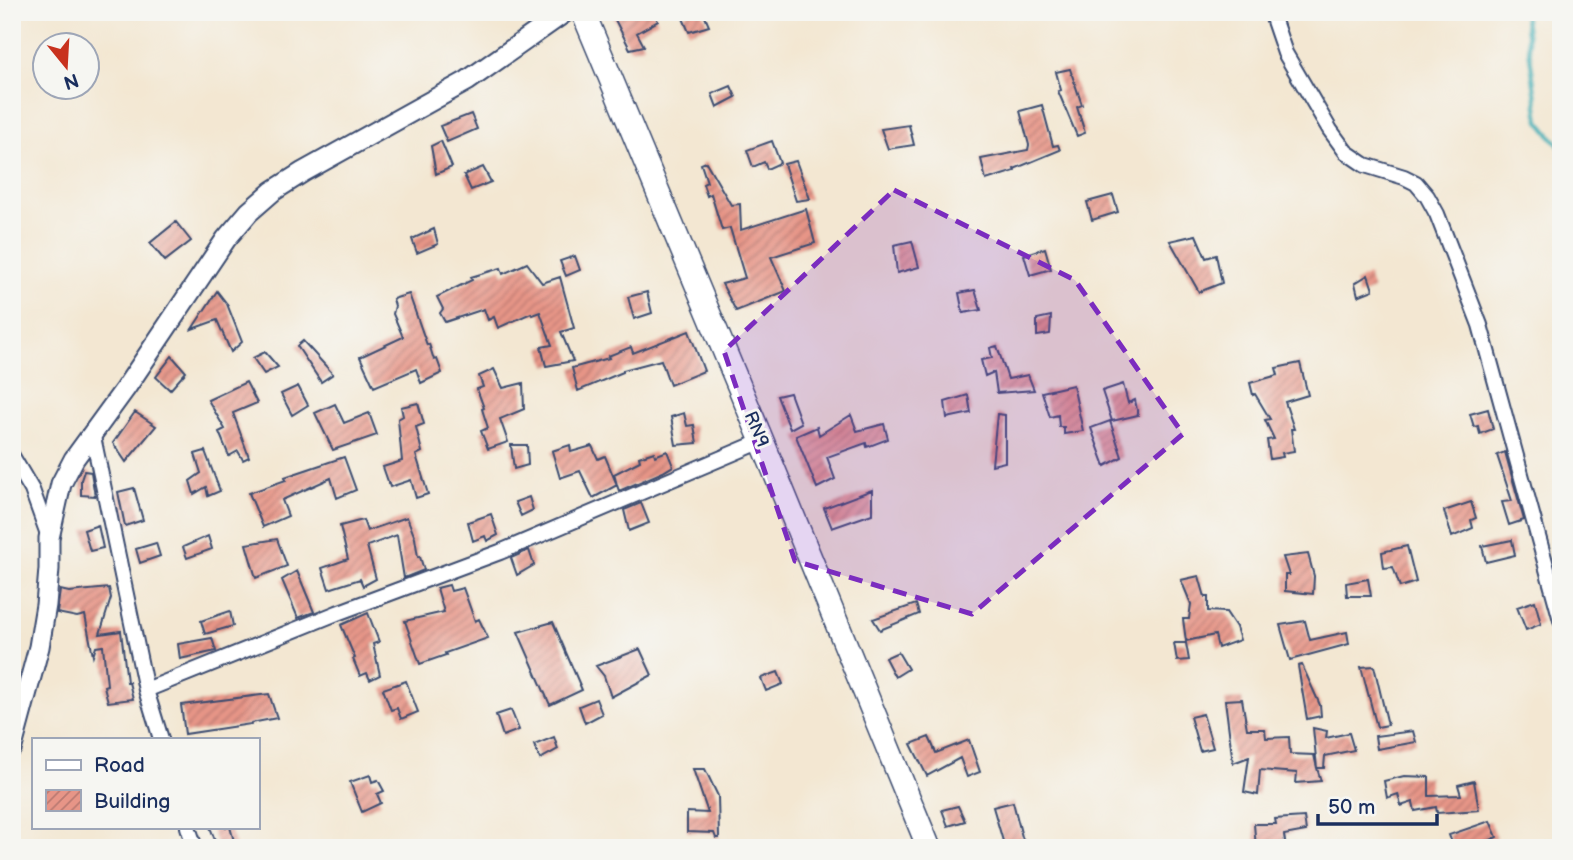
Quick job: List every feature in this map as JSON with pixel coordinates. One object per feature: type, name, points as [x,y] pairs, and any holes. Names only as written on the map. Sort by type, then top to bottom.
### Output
[{"type":"main road","points":[[12,747],[39,646],[46,605],[49,538],[61,484],[92,432],[124,390],[226,239],[249,212],[273,191],[467,81],[565,12]]},
{"type":"main road","name":"RN9","points":[[583,12],[929,848]]},
{"type":"street","points":[[1271,12],[1285,53],[1346,152],[1365,165],[1416,183],[1437,214],[1480,325],[1561,620]]},
{"type":"street","points":[[92,432],[146,691],[161,738]]},
{"type":"street","points":[[146,691],[500,552],[762,441]]},
{"type":"street","points":[[12,456],[32,489],[49,538]]},
{"type":"street","points":[[188,828],[195,848]]},
{"type":"highlighted area","points":[[894,190],[1075,280],[1183,434],[972,614],[795,561],[724,351]]},
{"type":"building","points":[[611,12],[653,12],[658,21],[637,33],[644,46],[630,49]]},
{"type":"building","points":[[690,12],[703,12],[709,26],[689,32],[682,16]]},
{"type":"building","points":[[1070,69],[1082,105],[1077,107],[1085,133],[1077,136],[1058,91],[1061,90],[1056,72]]},
{"type":"building","points":[[731,86],[736,97],[717,107],[712,94]]},
{"type":"building","points":[[1042,105],[1053,146],[1058,145],[1060,150],[1014,169],[1015,171],[986,180],[981,159],[1028,150],[1020,111]]},
{"type":"building","points":[[471,114],[477,129],[447,142],[440,126]]},
{"type":"building","points":[[909,125],[914,145],[888,149],[881,129]]},
{"type":"building","points":[[441,141],[452,167],[436,174],[431,146]]},
{"type":"building","points":[[772,141],[780,163],[767,169],[764,162],[753,167],[747,150]]},
{"type":"building","points":[[796,161],[810,199],[796,201],[784,164]]},
{"type":"building","points":[[706,162],[731,205],[740,204],[741,230],[806,209],[815,243],[771,257],[786,291],[736,311],[722,284],[745,278],[730,228],[722,230],[711,194],[707,196],[703,184],[707,182],[701,164]]},
{"type":"building","points":[[483,167],[491,182],[471,190],[464,175]]},
{"type":"building","points":[[1113,195],[1118,212],[1092,220],[1087,202]]},
{"type":"building","points":[[176,222],[191,241],[165,261],[150,243]]},
{"type":"building","points":[[434,229],[438,244],[417,253],[412,239]]},
{"type":"building","points":[[1196,235],[1206,258],[1216,255],[1222,283],[1199,292],[1170,241]]},
{"type":"building","points":[[912,241],[919,267],[897,273],[894,245]]},
{"type":"building","points":[[1045,248],[1051,269],[1030,275],[1024,255]]},
{"type":"building","points":[[575,256],[580,270],[566,276],[560,261]]},
{"type":"building","points":[[527,263],[542,283],[560,277],[574,328],[561,332],[573,361],[546,366],[541,347],[552,345],[540,312],[531,313],[498,328],[494,317],[488,320],[484,309],[445,322],[440,313],[443,309],[437,297],[472,280],[471,277],[501,268],[503,274]]},
{"type":"building","points":[[1368,275],[1373,290],[1358,296],[1355,283]]},
{"type":"building","points":[[975,290],[981,310],[963,313],[959,293]]},
{"type":"building","points":[[217,291],[227,304],[242,342],[231,352],[217,320],[192,329]]},
{"type":"building","points":[[647,292],[652,313],[634,319],[628,297]]},
{"type":"building","points":[[409,294],[427,345],[429,344],[442,373],[421,383],[416,369],[374,387],[360,357],[403,337],[393,314],[393,299]]},
{"type":"building","points":[[1051,316],[1050,334],[1037,336],[1037,319]]},
{"type":"building","points":[[689,331],[704,371],[670,385],[661,360],[623,370],[578,391],[572,368],[609,358],[608,356],[631,347],[633,353]]},
{"type":"building","points":[[303,341],[333,374],[321,382],[297,346]]},
{"type":"building","points":[[997,346],[1008,379],[1028,375],[1034,390],[997,393],[994,372],[985,376],[981,360],[992,358],[990,348]]},
{"type":"building","points":[[265,352],[278,367],[264,374],[253,358]]},
{"type":"building","points":[[172,356],[186,372],[170,390],[156,377]]},
{"type":"building","points":[[1300,363],[1308,395],[1285,402],[1294,429],[1291,429],[1294,451],[1282,453],[1283,457],[1270,459],[1267,440],[1274,439],[1265,420],[1270,419],[1255,394],[1253,395],[1250,383],[1278,375],[1276,368]]},
{"type":"building","points":[[494,369],[503,388],[523,383],[524,409],[500,419],[508,442],[488,449],[481,431],[488,428],[477,389],[483,387],[479,376]]},
{"type":"building","points":[[246,382],[257,403],[233,413],[249,457],[243,460],[238,451],[229,456],[219,432],[225,429],[208,400]]},
{"type":"building","points":[[1123,384],[1128,403],[1135,400],[1138,415],[1112,421],[1102,391]]},
{"type":"building","points":[[1073,385],[1083,431],[1064,434],[1064,427],[1059,427],[1058,415],[1050,417],[1042,392]]},
{"type":"building","points":[[298,386],[308,405],[292,415],[281,394]]},
{"type":"building","points":[[790,393],[801,423],[790,429],[777,396]]},
{"type":"building","points":[[968,395],[971,413],[947,418],[945,402]]},
{"type":"building","points":[[418,403],[424,424],[416,427],[422,452],[416,455],[428,494],[416,498],[411,480],[390,487],[383,467],[402,461],[398,419],[403,416],[401,407]]},
{"type":"building","points":[[335,404],[344,423],[369,413],[377,435],[333,450],[315,413]]},
{"type":"building","points":[[1488,409],[1493,429],[1480,434],[1478,426],[1474,427],[1470,414]]},
{"type":"building","points":[[135,412],[156,426],[126,462],[113,443]]},
{"type":"building","points":[[684,413],[687,426],[694,425],[697,443],[676,445],[671,417]]},
{"type":"building","points":[[997,414],[1005,415],[1005,462],[992,465]]},
{"type":"building","points":[[851,415],[857,431],[884,424],[888,439],[867,447],[866,443],[827,457],[835,479],[817,488],[796,436],[817,427],[819,435]]},
{"type":"building","points":[[1110,421],[1122,457],[1105,466],[1091,428]]},
{"type":"building","points":[[511,445],[527,445],[528,465],[514,469]]},
{"type":"building","points":[[570,445],[571,452],[592,446],[598,459],[605,456],[617,485],[593,498],[580,471],[560,478],[552,451]]},
{"type":"building","points":[[205,451],[220,491],[208,496],[206,487],[194,494],[190,481],[201,473],[195,454]]},
{"type":"building","points":[[667,451],[673,466],[619,491],[614,474],[640,461],[639,457],[654,452],[655,456]]},
{"type":"building","points":[[1505,452],[1524,520],[1509,525],[1502,502],[1512,501],[1497,455]]},
{"type":"building","points":[[344,457],[356,490],[337,498],[331,478],[282,500],[288,516],[263,527],[249,493],[286,480],[285,477]]},
{"type":"building","points":[[84,471],[91,472],[95,496],[81,495]]},
{"type":"building","points":[[134,488],[143,520],[125,526],[118,492]]},
{"type":"building","points":[[872,490],[872,514],[832,528],[824,508]]},
{"type":"building","points":[[529,497],[533,510],[521,516],[515,502]]},
{"type":"building","points":[[1471,502],[1476,518],[1471,520],[1473,528],[1452,537],[1444,511]]},
{"type":"building","points":[[641,503],[649,523],[629,531],[624,510]]},
{"type":"building","points":[[491,514],[498,535],[487,541],[485,536],[473,541],[468,522]]},
{"type":"building","points":[[407,517],[424,570],[404,578],[397,535],[367,546],[376,579],[363,586],[360,579],[329,589],[322,568],[348,559],[340,526],[363,520],[367,531]]},
{"type":"building","points":[[98,525],[103,548],[90,551],[84,530]]},
{"type":"building","points":[[208,536],[212,549],[187,558],[183,547]]},
{"type":"building","points":[[277,539],[287,566],[256,578],[246,544]]},
{"type":"building","points":[[1512,540],[1515,555],[1486,562],[1482,546]]},
{"type":"building","points":[[156,543],[160,556],[140,563],[136,549]]},
{"type":"building","points":[[1407,546],[1416,582],[1400,587],[1393,567],[1384,568],[1382,552]]},
{"type":"building","points":[[529,550],[534,565],[517,575],[511,558]]},
{"type":"building","points":[[1308,554],[1314,576],[1313,594],[1285,591],[1285,575],[1289,575],[1283,557]]},
{"type":"building","points":[[297,571],[314,612],[298,618],[282,580]]},
{"type":"building","points":[[1199,576],[1205,597],[1208,597],[1208,611],[1226,612],[1236,627],[1240,640],[1218,648],[1215,635],[1186,641],[1183,619],[1189,619],[1191,604],[1181,580]]},
{"type":"building","points":[[1368,579],[1371,596],[1347,596],[1346,583]]},
{"type":"building","points":[[449,585],[451,591],[463,588],[475,621],[479,619],[488,638],[420,664],[405,621],[444,612],[437,588]]},
{"type":"building","points":[[109,588],[111,598],[100,634],[121,631],[127,682],[133,699],[108,702],[104,686],[107,685],[103,646],[96,647],[93,656],[85,615],[77,617],[57,613],[60,590],[69,592]]},
{"type":"building","points":[[1535,601],[1541,624],[1526,630],[1517,607]]},
{"type":"building","points":[[916,604],[919,614],[880,630],[873,619]]},
{"type":"building","points":[[230,611],[233,626],[205,634],[201,621]]},
{"type":"building","points":[[368,613],[379,642],[373,644],[380,675],[370,680],[367,673],[360,676],[341,625]]},
{"type":"building","points":[[1305,621],[1310,640],[1347,632],[1349,644],[1290,660],[1280,625]]},
{"type":"building","points":[[553,622],[582,690],[550,705],[518,632]]},
{"type":"building","points":[[212,638],[216,651],[180,659],[178,644]]},
{"type":"building","points":[[1174,643],[1186,643],[1189,660],[1177,661]]},
{"type":"building","points":[[640,649],[652,675],[611,697],[604,676],[596,666]]},
{"type":"building","points":[[898,652],[908,669],[895,677],[885,658]]},
{"type":"building","points":[[1302,665],[1320,705],[1321,716],[1307,719],[1298,666]]},
{"type":"building","points":[[1374,666],[1388,725],[1377,727],[1361,667]]},
{"type":"building","points":[[778,672],[783,684],[766,691],[761,678]]},
{"type":"building","points":[[406,681],[418,712],[401,719],[397,708],[391,710],[383,689]]},
{"type":"building","points":[[269,694],[277,718],[185,734],[181,705]]},
{"type":"building","points":[[596,699],[602,714],[585,723],[579,706]]},
{"type":"building","points":[[1242,699],[1247,729],[1265,729],[1266,738],[1289,737],[1290,754],[1314,755],[1321,781],[1296,783],[1297,773],[1260,770],[1258,795],[1244,792],[1249,757],[1233,763],[1225,700]]},
{"type":"building","points":[[511,710],[519,730],[503,736],[496,715]]},
{"type":"building","points":[[1203,714],[1213,748],[1200,751],[1190,717]]},
{"type":"building","points":[[1313,728],[1327,731],[1326,738],[1349,733],[1354,750],[1325,756],[1324,768],[1317,768]]},
{"type":"building","points":[[1413,731],[1416,742],[1377,749],[1375,736]]},
{"type":"building","points":[[554,737],[558,749],[540,759],[534,745]]},
{"type":"building","points":[[929,737],[936,753],[969,740],[980,772],[967,777],[960,758],[927,776],[911,744]]},
{"type":"building","points":[[693,769],[705,769],[718,796],[719,838],[716,838],[714,833],[687,832],[687,812],[708,813]]},
{"type":"building","points":[[370,775],[372,782],[378,780],[384,791],[377,794],[381,803],[362,812],[350,782]]},
{"type":"building","points":[[1404,776],[1429,777],[1429,796],[1461,795],[1458,785],[1474,781],[1479,810],[1437,813],[1436,807],[1415,811],[1413,802],[1401,806],[1398,794],[1387,798],[1384,781]]},
{"type":"building","points":[[1013,802],[1027,848],[1005,848],[993,807]]},
{"type":"building","points":[[958,806],[965,821],[948,826],[942,810]]},
{"type":"building","points":[[1304,817],[1306,831],[1284,835],[1286,848],[1256,848],[1254,824],[1276,824],[1275,819]]},
{"type":"building","points":[[1490,821],[1497,837],[1474,848],[1454,848],[1449,835]]},
{"type":"building","points":[[210,828],[230,828],[236,848],[218,848]]},
{"type":"waterway","points":[[1524,12],[1539,121],[1561,148]]}]
